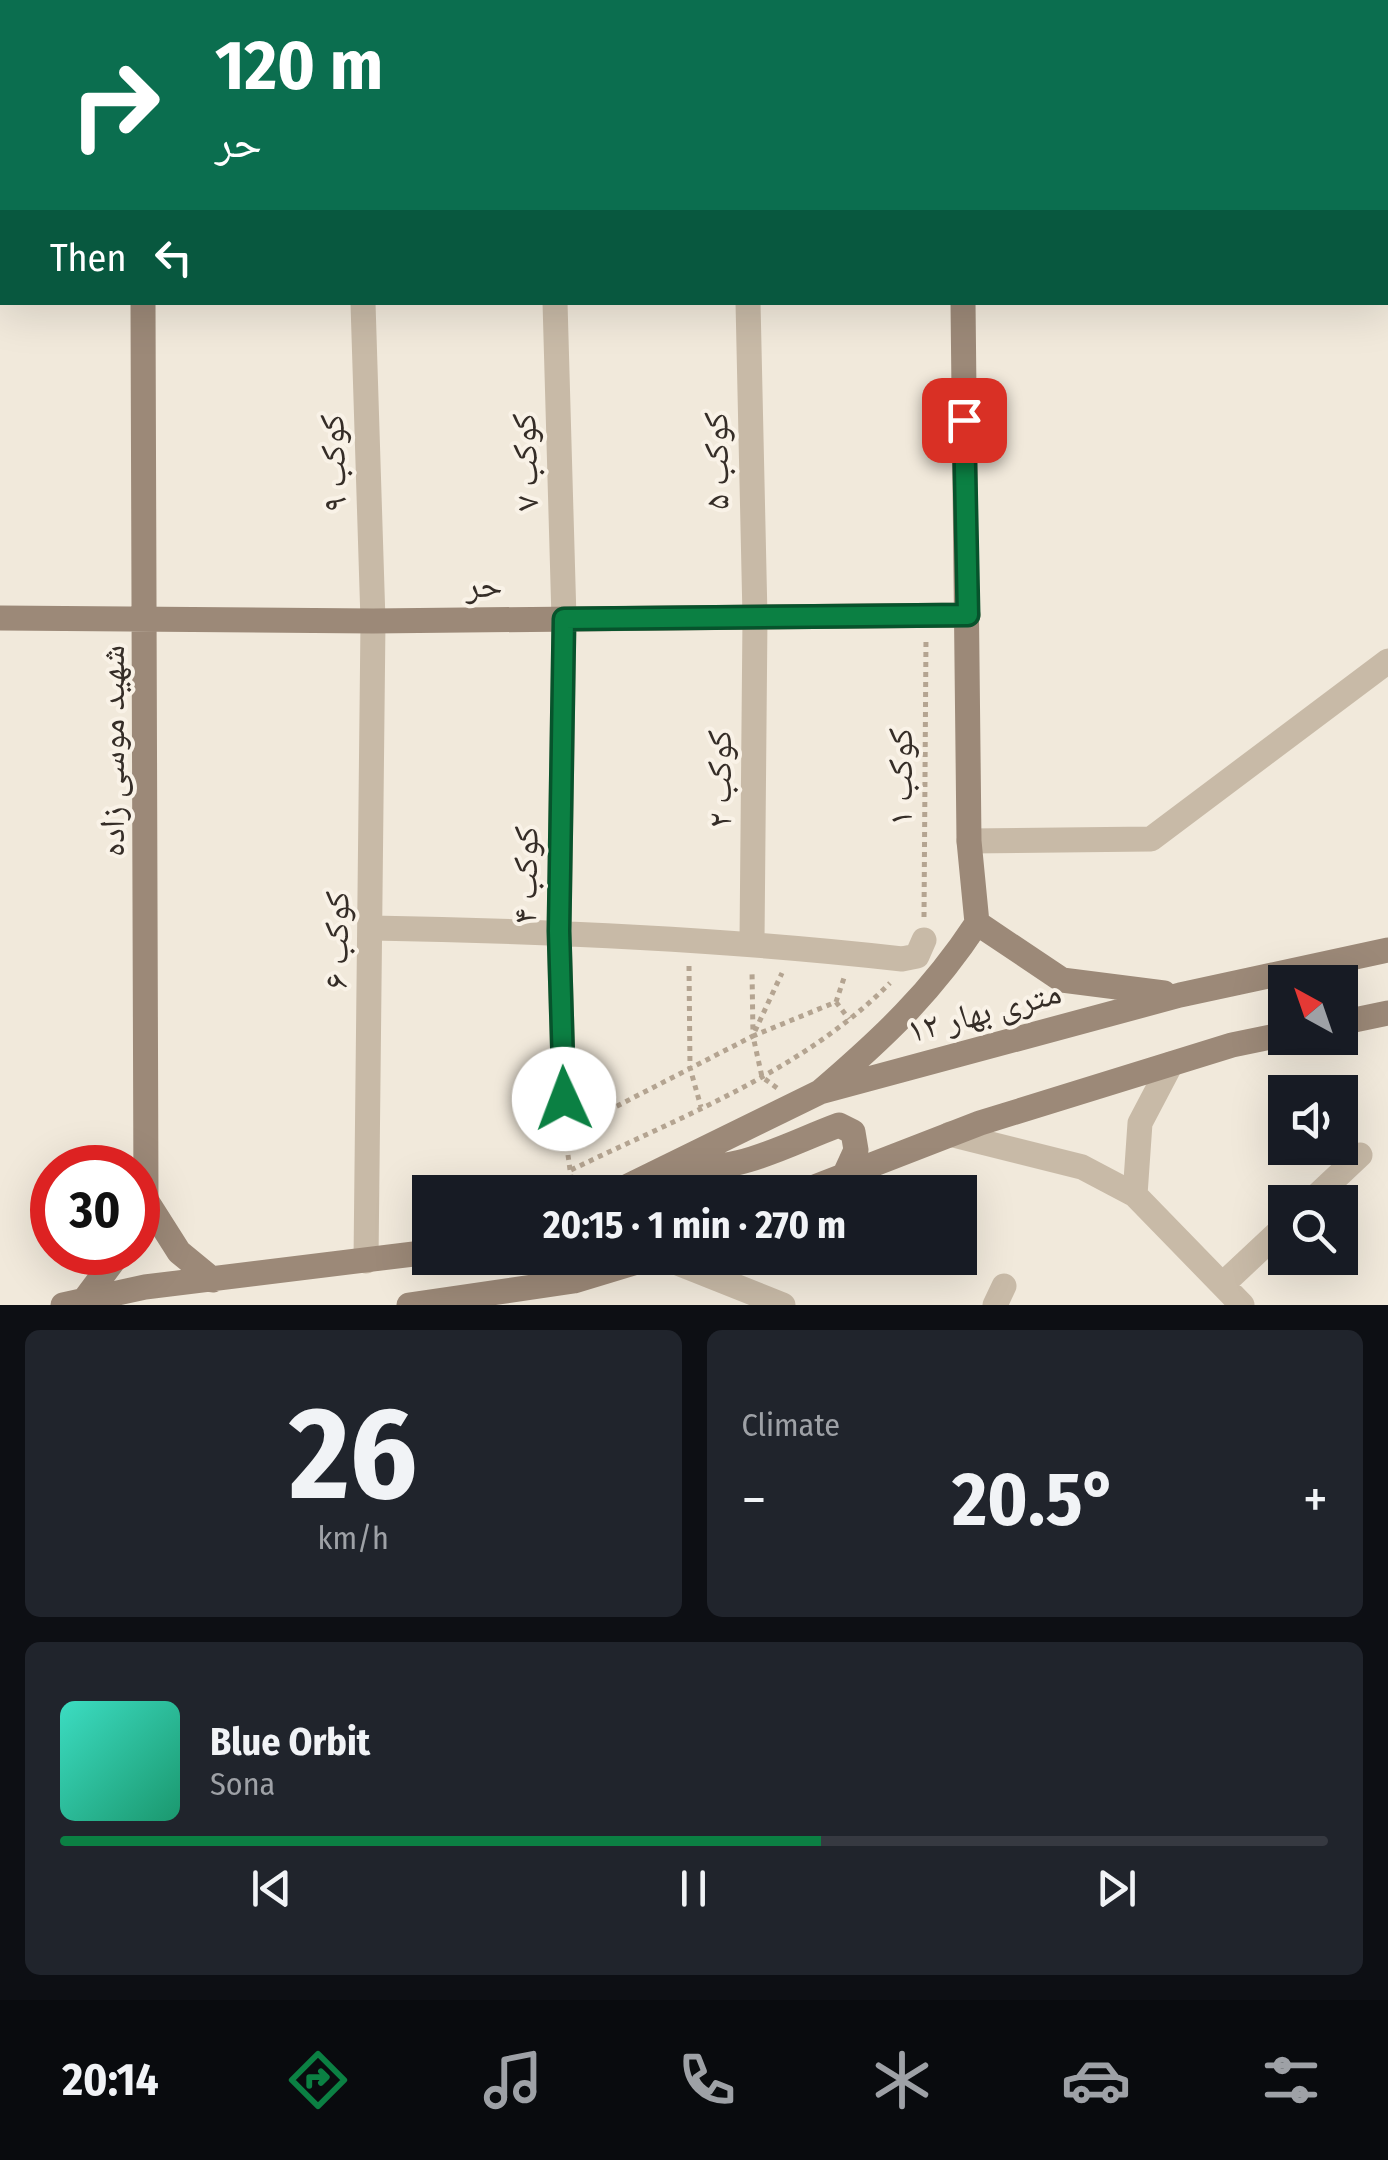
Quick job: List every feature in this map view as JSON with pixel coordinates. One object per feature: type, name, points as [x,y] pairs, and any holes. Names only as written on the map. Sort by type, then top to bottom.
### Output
[{"type":"street","name":"شهید موسی زاده","points":[[143,305],[148,616],[143,1145]]},
{"type":"street","name":"کوکب ۹","points":[[363,305],[373,621]]},
{"type":"street","name":"کوکب ۷","points":[[555,305],[564,619]]},
{"type":"street","name":"کوکب ۵","points":[[748,305],[755,617]]},
{"type":"street","points":[[820,1092],[880,1043],[932,988],[977,923],[968,841],[962,305]]},
{"type":"street","name":"حر","points":[[0,618],[148,616],[373,621],[968,615]]},
{"type":"street","name":"کوکب ۲","points":[[752,942],[755,617]]},
{"type":"street","name":"کوکب ۴","points":[[564,619],[559,931],[565,1133]]},
{"type":"street","name":"کوکب ۶","points":[[366,1260],[373,621]]},
{"type":"street","points":[[968,841],[1151,839],[1388,661]]},
{"type":"street","points":[[977,923],[1062,980],[1180,995]]},
{"type":"street","points":[[372,928],[559,931],[752,942],[902,959],[920,948]]},
{"type":"street","name":"۱۲ متری بهار","points":[[652,1175],[820,1092],[1180,995],[1388,950]]},
{"type":"street","points":[[1358,1019],[1388,1013]]},
{"type":"street","points":[[845,1174],[950,1134],[1171,1064],[1268,1038]]},
{"type":"street","points":[[1135,1195],[1140,1124],[1171,1064]]},
{"type":"street","points":[[671,1166],[706,1170],[737,1166],[839,1124],[853,1132],[856,1139],[845,1174]]},
{"type":"street","points":[[950,1134],[1082,1167],[1135,1195],[1242,1305]]},
{"type":"street","points":[[1328,1185],[1360,1155]]},
{"type":"street","name":"شهید موسی زاده","points":[[160,1230],[213,1280]]},
{"type":"street","points":[[1223,1284],[1268,1242]]},
{"type":"street","points":[[74,1302],[412,1254]]},
{"type":"street","points":[[74,1302],[99,1275]]},
{"type":"street","points":[[409,1305],[594,1275]]},
{"type":"street","points":[[708,1275],[783,1305]]},
{"type":"street","points":[[538,1305],[574,1281]]},
{"type":"path","name":"کوکب ۱","points":[[920,948],[926,616]]},
{"type":"path","points":[[689,939],[690,1068],[701,1107]]},
{"type":"path","points":[[752,942],[753,1036],[762,1077],[787,1096]]},
{"type":"path","points":[[753,1036],[794,947]]},
{"type":"path","points":[[571,1170],[762,1077],[849,1019],[920,948]]},
{"type":"path","points":[[571,1175],[565,1133],[753,1036],[836,1002],[853,954]]},
{"type":"path","points":[[836,1002],[849,1019]]},
{"type":"route","points":[[564,1099],[559,931],[564,619],[968,615],[964,420]]}]
